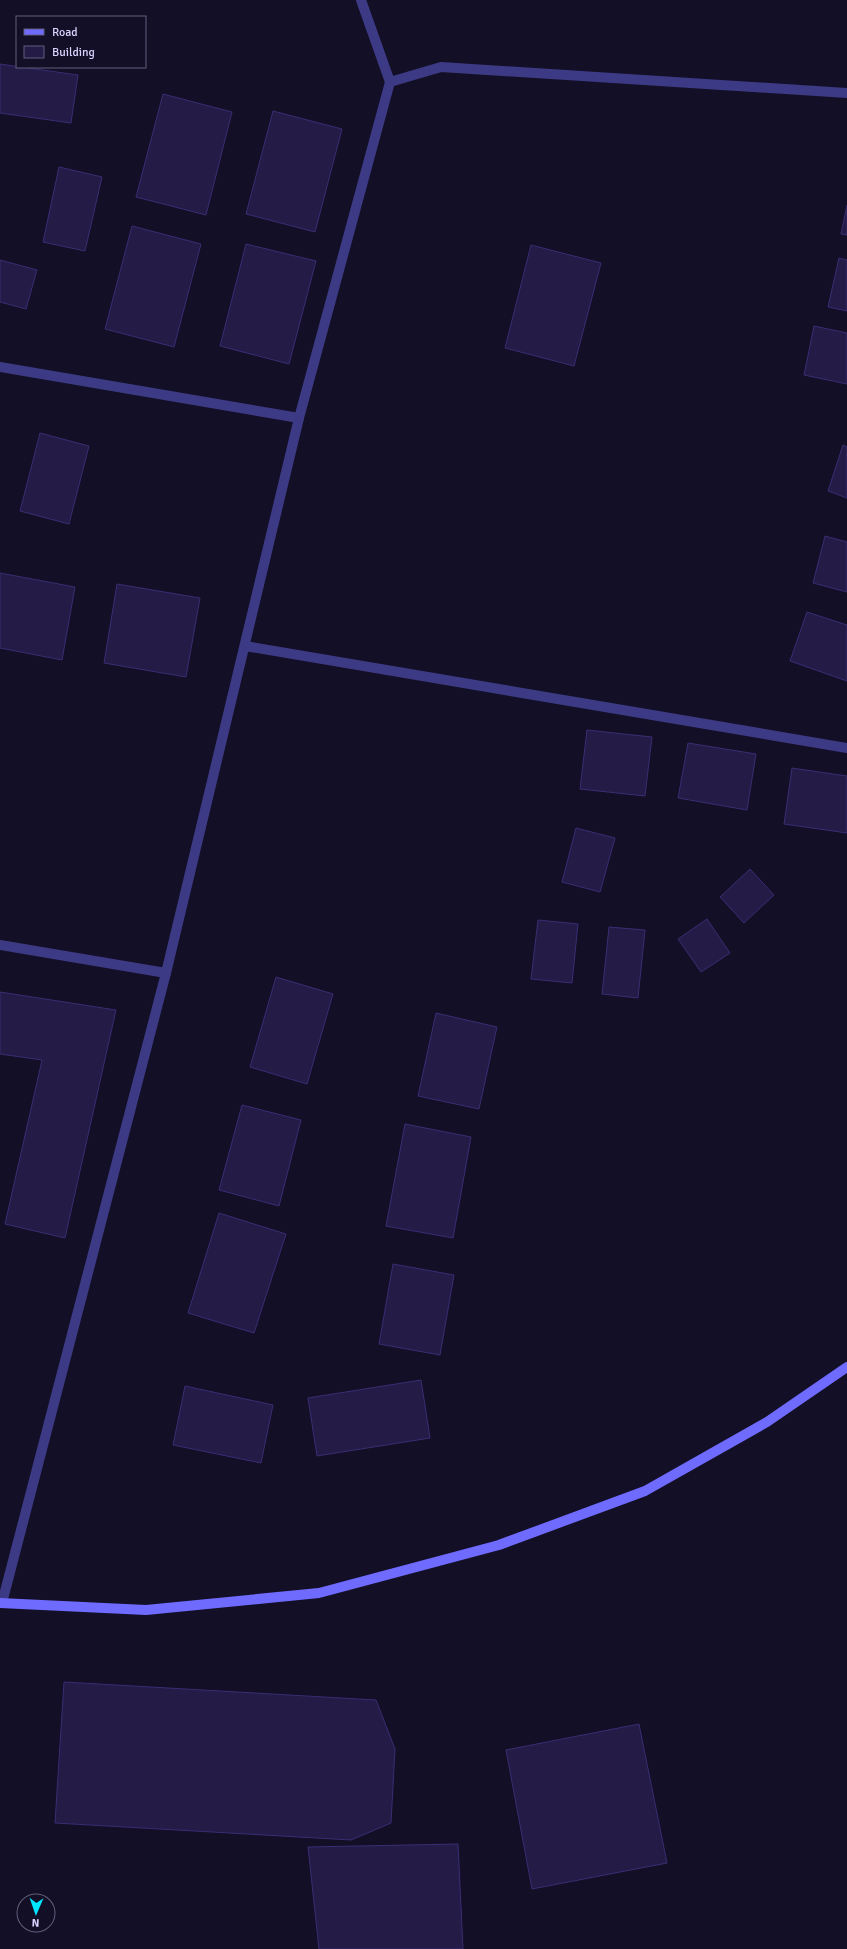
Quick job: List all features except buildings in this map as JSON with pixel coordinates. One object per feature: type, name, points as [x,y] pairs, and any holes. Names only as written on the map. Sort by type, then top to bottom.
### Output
[{"type":"main road","points":[[1,1603],[146,1610],[319,1593],[499,1545],[646,1492],[767,1422],[847,1367]]},
{"type":"street","points":[[1,1603],[166,973],[299,418],[390,82],[361,0]]},
{"type":"street","points":[[390,82],[441,66],[847,93]]},
{"type":"street","points":[[0,367],[299,418]]},
{"type":"street","points":[[245,646],[847,748]]},
{"type":"street","points":[[0,945],[166,973]]}]
